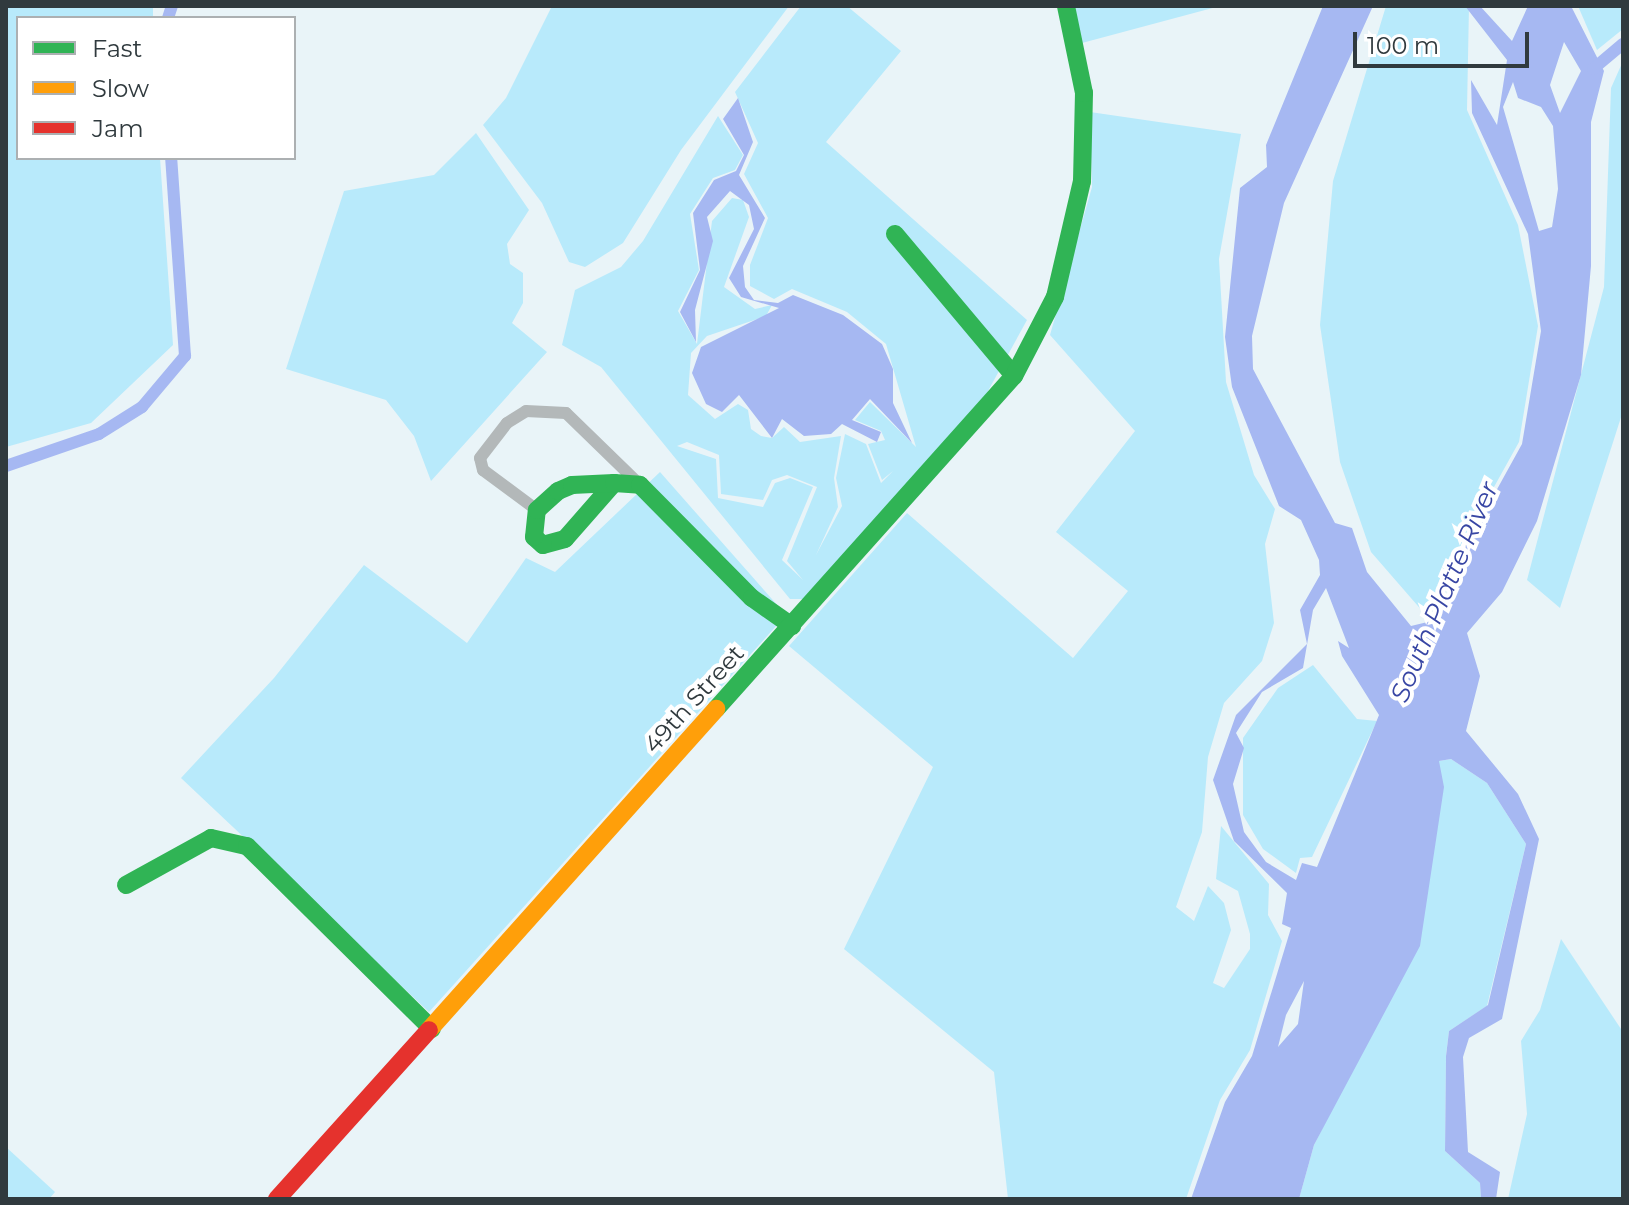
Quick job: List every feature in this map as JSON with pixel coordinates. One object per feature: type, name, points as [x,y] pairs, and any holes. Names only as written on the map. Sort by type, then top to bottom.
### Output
[{"type":"street","name":"49th Street","points":[[277,1199],[1014,376],[1055,297],[1080,193],[1084,93],[1066,6]]},
{"type":"street","points":[[895,234],[1014,376]]},
{"type":"street","points":[[537,510],[483,470],[480,458],[507,423],[536,408],[566,413],[752,598],[792,626]]},
{"type":"street","points":[[614,483],[554,544],[534,537],[537,510],[572,485],[614,483],[640,485]]},
{"type":"street","points":[[126,885],[211,838],[247,846],[432,1029]]},
{"type":"shaded area","points":[[6,6],[153,6],[153,16],[16,16],[16,160],[160,160],[173,345],[91,423],[6,447]]},
{"type":"shaded area","points":[[552,6],[789,6],[681,150],[623,243],[585,267],[569,262],[542,203],[483,125],[506,98]]},
{"type":"shaded area","points":[[801,6],[847,6],[901,51],[826,142],[1027,320],[977,411],[803,599],[790,599],[601,367],[562,345],[575,290],[621,267],[643,241],[718,116],[743,155],[735,170],[713,178],[690,214],[699,270],[678,311],[697,344],[712,221],[732,198],[743,200],[749,217],[724,287],[755,309],[772,305],[766,316],[707,336],[691,353],[688,395],[715,419],[738,404],[748,410],[751,429],[761,436],[772,438],[784,427],[800,442],[841,436],[834,478],[838,507],[816,555],[842,506],[836,478],[845,434],[866,444],[881,483],[893,471],[882,480],[868,444],[885,440],[881,431],[855,420],[870,402],[916,447],[886,344],[847,312],[792,289],[774,299],[750,286],[750,265],[768,218],[744,174],[758,143],[735,92]],"holes":[[[687,442],[719,455],[721,494],[763,500],[772,480],[787,475],[817,487],[787,561],[803,580],[782,560],[813,487],[790,478],[775,483],[763,507],[718,498],[716,459],[677,446]]]},
{"type":"shaded area","points":[[1071,6],[1220,6],[1082,43]]},
{"type":"shaded area","points":[[1386,6],[1469,6],[1467,110],[1518,225],[1538,326],[1519,442],[1424,613],[1371,552],[1340,462],[1320,325],[1333,181]]},
{"type":"shaded area","points":[[1578,6],[1623,6],[1623,29],[1597,50]]},
{"type":"shaded area","points":[[1623,61],[1623,411],[1560,608],[1527,580],[1604,287],[1611,88]]},
{"type":"shaded area","points":[[1090,112],[1241,134],[1219,259],[1226,382],[1254,475],[1275,509],[1265,544],[1274,623],[1262,661],[1224,703],[1208,757],[1202,832],[1176,907],[1194,921],[1208,886],[1224,903],[1231,930],[1213,983],[1224,988],[1250,949],[1250,934],[1238,891],[1216,879],[1221,826],[1269,884],[1268,915],[1282,941],[1250,1050],[1220,1100],[1186,1199],[1008,1199],[994,1072],[844,949],[933,767],[789,646],[907,513],[1073,658],[1128,591],[1056,532],[1135,431],[1050,335],[1092,187]]},
{"type":"shaded area","points":[[476,133],[529,210],[507,244],[510,264],[523,273],[523,303],[512,323],[547,352],[431,481],[414,436],[386,400],[286,369],[344,191],[434,175]]},
{"type":"shaded area","points":[[660,472],[786,615],[429,1012],[181,778],[274,678],[364,565],[467,643],[526,558],[555,572]]},
{"type":"shaded area","points":[[1313,665],[1357,719],[1377,721],[1312,857],[1300,858],[1296,873],[1263,849],[1243,815],[1243,738],[1278,688]]},
{"type":"shaded area","points":[[1451,759],[1487,783],[1526,844],[1487,1006],[1449,1031],[1445,1151],[1480,1183],[1481,1199],[1299,1199],[1314,1145],[1389,995],[1439,761]]},
{"type":"shaded area","points":[[1561,939],[1623,1032],[1623,1199],[1508,1199],[1527,1114],[1521,1041],[1540,1010]]},
{"type":"shaded area","points":[[6,1147],[55,1192],[49,1199],[6,1199]]},
{"type":"water","points":[[1323,6],[1373,6],[1284,203],[1252,336],[1253,369],[1335,523],[1352,528],[1367,572],[1411,626],[1440,619],[1458,560],[1522,444],[1541,331],[1528,234],[1472,113],[1471,80],[1497,125],[1507,60],[1465,6],[1480,6],[1512,41],[1528,6],[1571,6],[1604,71],[1591,122],[1591,266],[1581,375],[1537,521],[1502,592],[1467,633],[1480,676],[1466,731],[1518,794],[1539,839],[1502,1019],[1469,1038],[1463,1057],[1468,1152],[1500,1172],[1496,1199],[1481,1199],[1480,1183],[1445,1151],[1446,1056],[1449,1031],[1488,1005],[1526,844],[1487,783],[1451,759],[1439,761],[1444,787],[1420,946],[1314,1145],[1299,1199],[1191,1199],[1225,1102],[1252,1056],[1291,928],[1282,924],[1287,893],[1234,841],[1213,780],[1236,715],[1307,644],[1300,610],[1320,575],[1319,560],[1301,520],[1279,506],[1232,387],[1225,337],[1240,188],[1267,167],[1266,145]],"holes":[[[1564,42],[1581,71],[1560,113],[1550,85]],[[1513,82],[1518,98],[1541,107],[1553,126],[1558,189],[1552,227],[1539,231],[1503,107]],[[1326,588],[1349,648],[1338,641],[1342,656],[1379,715],[1317,867],[1302,863],[1296,880],[1266,862],[1244,832],[1233,784],[1244,748],[1236,733],[1262,692],[1303,668],[1313,610]],[[1304,981],[1298,1024],[1278,1047],[1286,1015]]]},
{"type":"water","points":[[738,98],[753,142],[739,175],[765,218],[743,266],[745,287],[754,300],[778,303],[793,295],[843,315],[882,344],[893,369],[893,403],[912,443],[870,399],[852,420],[881,432],[877,442],[842,424],[831,434],[804,436],[782,419],[772,438],[739,395],[722,412],[706,404],[692,373],[701,347],[779,308],[741,297],[729,278],[754,229],[749,205],[730,191],[707,217],[713,241],[695,310],[696,342],[680,312],[700,270],[693,213],[714,180],[736,171],[744,155],[723,119]]},
{"type":"waterway","points":[[169,16],[172,6]]},
{"type":"waterway","points":[[1593,69],[1623,44]]},
{"type":"waterway","points":[[6,466],[99,434],[142,407],[185,356],[171,160]]},
{"type":"traffic: fast","points":[[716,709],[1014,376],[1055,297],[1082,181],[1084,93],[1066,6]]},
{"type":"traffic: fast","points":[[895,234],[1014,376]]},
{"type":"traffic: fast","points":[[614,483],[565,539],[543,545],[534,537],[537,510],[558,491],[572,485],[614,483],[640,485],[752,598],[792,626]]},
{"type":"traffic: fast","points":[[126,885],[211,838],[247,846],[432,1029]]},
{"type":"traffic: slow","points":[[429,1030],[716,709]]},
{"type":"traffic: jam","points":[[277,1199],[429,1030]]},
{"type":"water label","name":"South Platte River","points":[[1445,592]]}]
